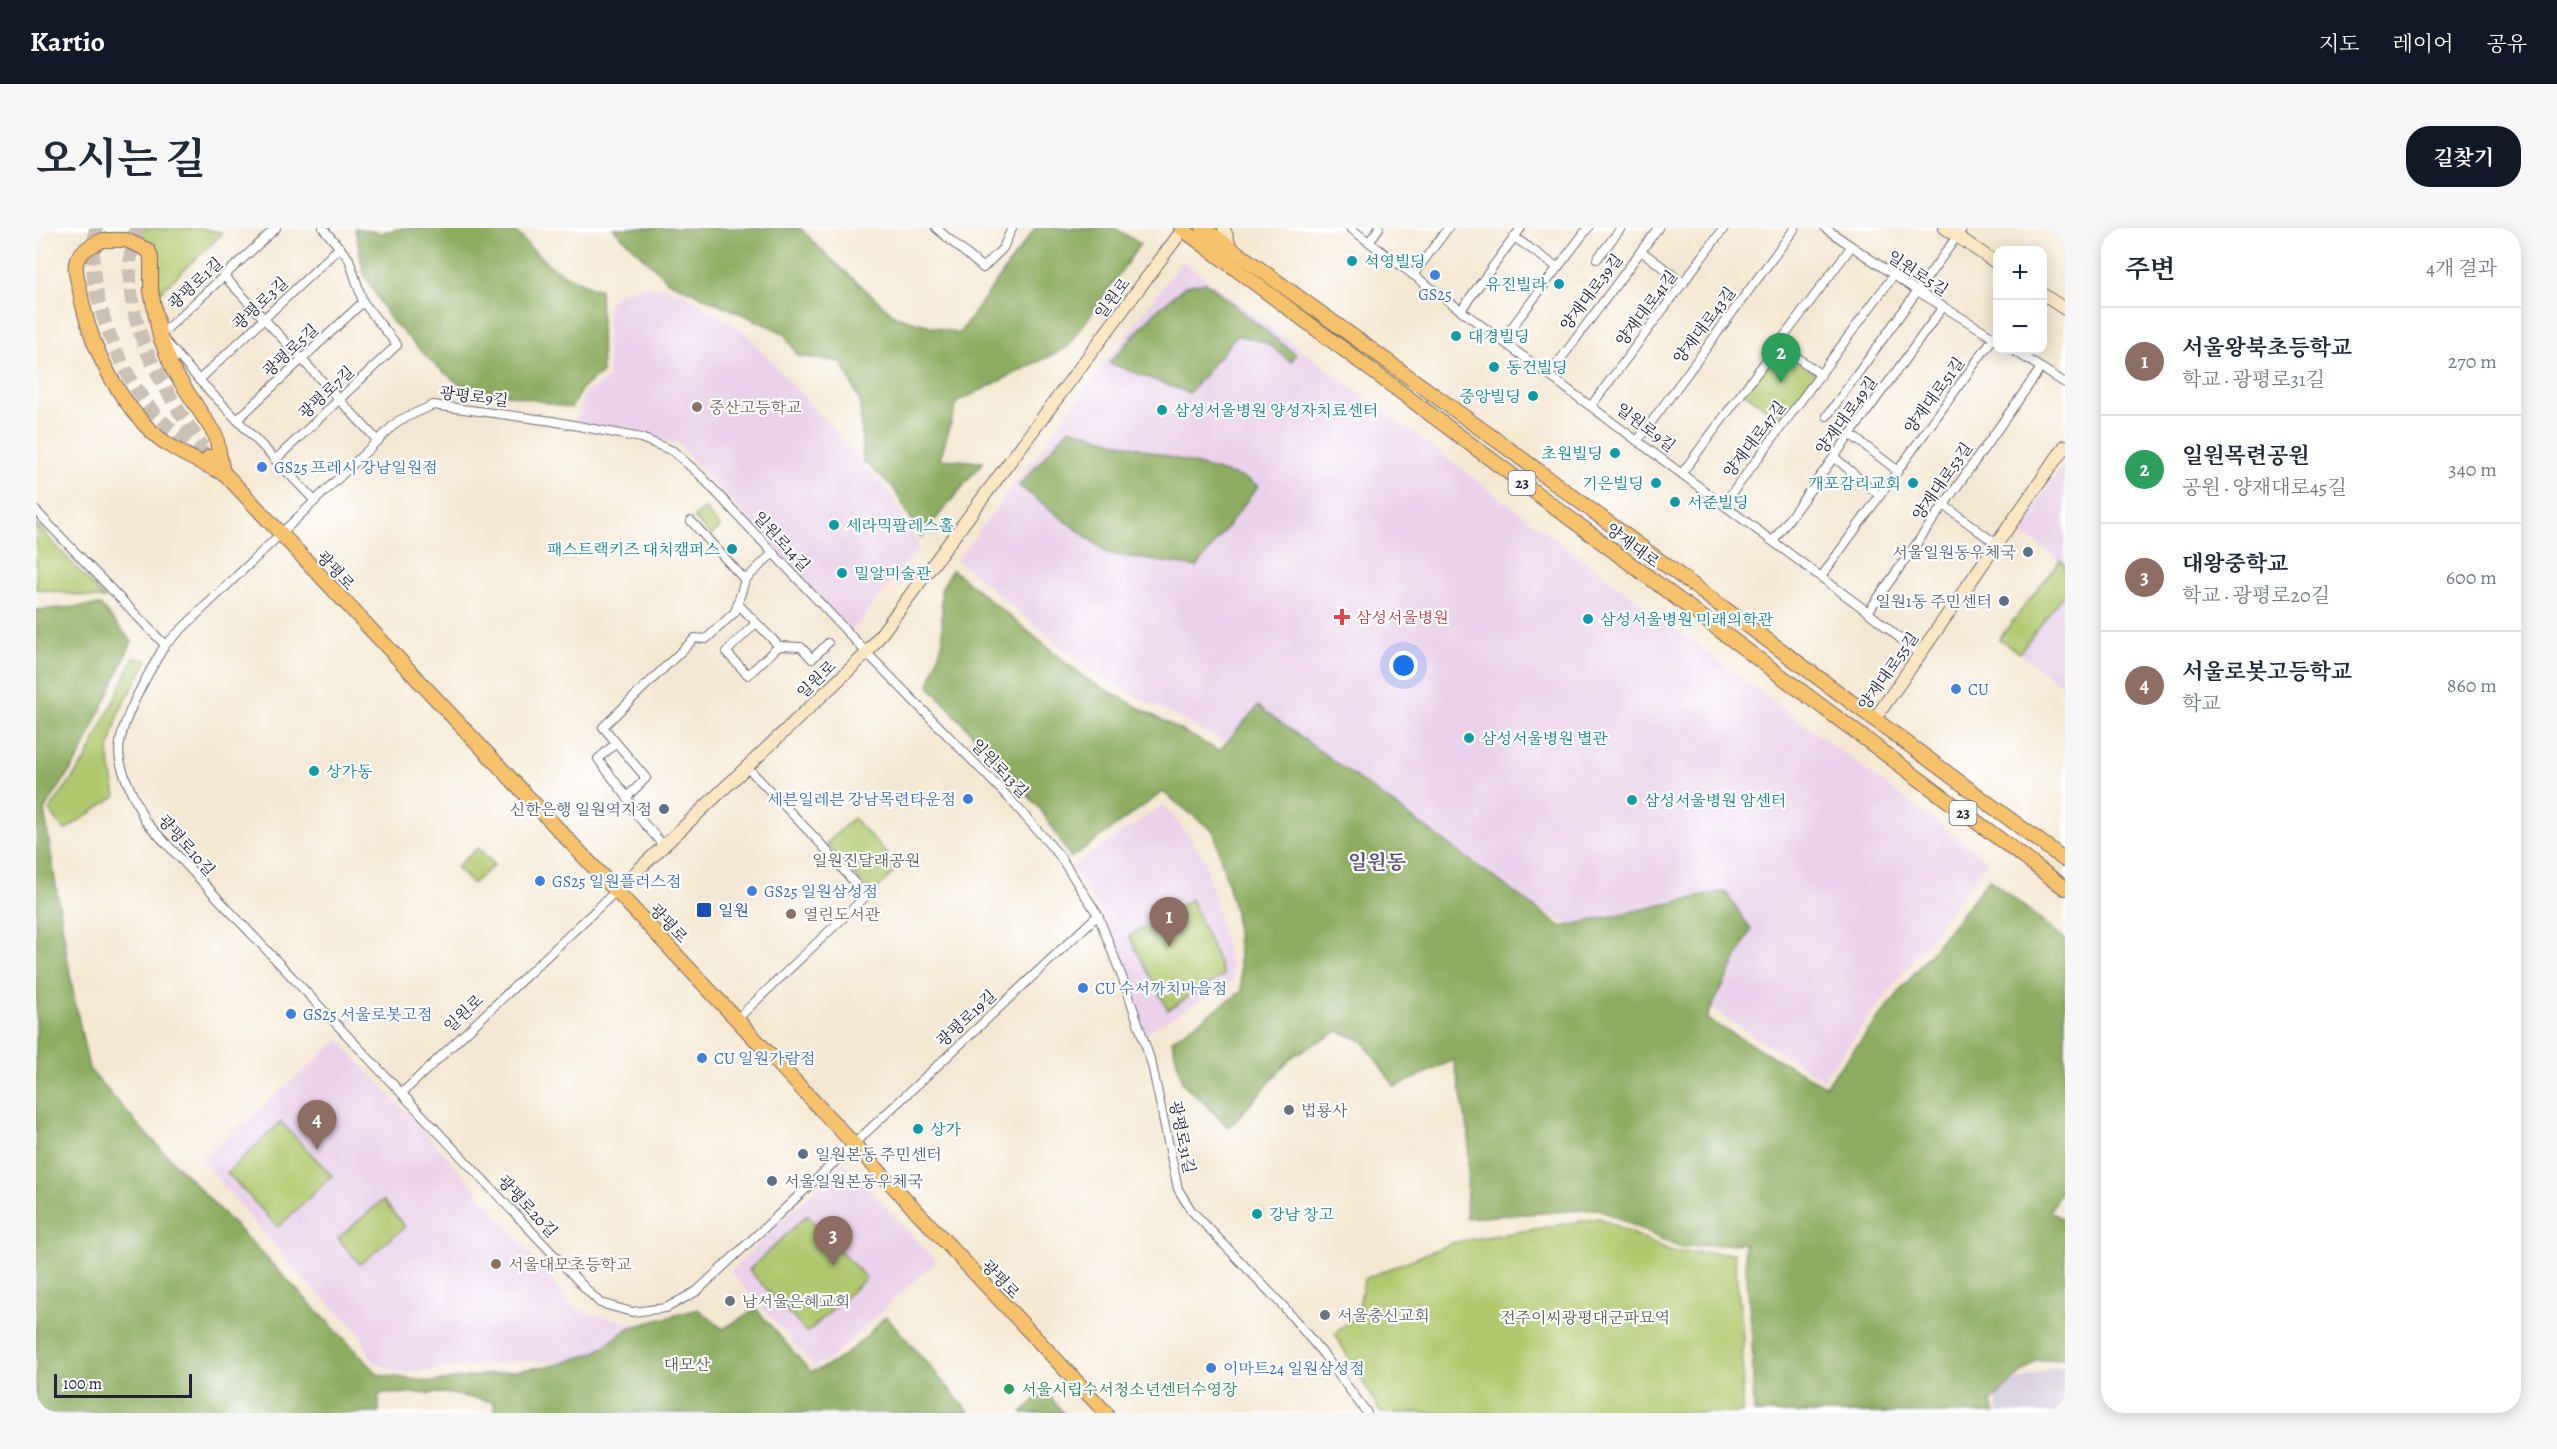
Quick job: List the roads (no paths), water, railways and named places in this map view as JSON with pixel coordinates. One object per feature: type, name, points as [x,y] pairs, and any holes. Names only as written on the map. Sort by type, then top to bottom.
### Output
[{"type":"main road","name":"양재대로","points":[[1183,228],[1861,738],[2065,888]]},
{"type":"main road","name":"양재대로","points":[[1203,228],[1506,447],[2065,860]]},
{"type":"main road","points":[[103,240],[126,240],[148,250],[151,257],[151,291],[160,338],[173,370],[216,436],[223,473],[170,447],[146,426],[106,371],[89,328],[75,265],[78,257],[92,245],[103,240]]},
{"type":"main road","name":"광평로","points":[[209,457],[1106,1413]]},
{"type":"street","name":"광평로1길","points":[[199,380],[160,335],[276,228]]},
{"type":"street","points":[[323,228],[349,259],[363,302]]},
{"type":"street","points":[[936,228],[983,268],[1003,248],[1012,228]]},
{"type":"street","name":"일원로","points":[[402,1093],[867,653],[1183,228]]},
{"type":"street","points":[[1224,228],[1231,249]]},
{"type":"street","name":"일원로9길","points":[[1350,228],[1724,504],[1868,612],[1920,655]]},
{"type":"street","points":[[1368,242],[1379,228]]},
{"type":"street","points":[[1413,275],[1448,228]]},
{"type":"street","points":[[1461,310],[1521,228]]},
{"type":"street","points":[[1502,340],[1588,228]]},
{"type":"street","points":[[1597,259],[1621,228]]},
{"type":"street","name":"양재대로39길","points":[[1549,375],[1658,228]]},
{"type":"street","name":"양재대로41길","points":[[1591,406],[1724,228]]},
{"type":"street","name":"양재대로43길","points":[[1638,440],[1795,228]]},
{"type":"street","name":"일원로5길","points":[[1825,228],[1917,291],[1993,336]]},
{"type":"street","points":[[1945,228],[1961,232],[1993,260]]},
{"type":"street","points":[[2060,228],[2065,231]]},
{"type":"street","points":[[1827,416],[1961,232]]},
{"type":"street","points":[[1514,237],[1557,267]]},
{"type":"street","name":"광평로3길","points":[[199,380],[340,247]]},
{"type":"street","points":[[1682,473],[1851,247]]},
{"type":"street","points":[[1641,251],[1684,283]]},
{"type":"street","points":[[224,276],[378,441]]},
{"type":"street","name":"양재대로47길","points":[[1724,504],[1894,276]]},
{"type":"street","points":[[2047,297],[2065,309]]},
{"type":"street","name":"광평로7길","points":[[275,460],[398,345],[363,302]]},
{"type":"street","name":"광평로5길","points":[[237,420],[363,302]]},
{"type":"street","name":"양재대로49길","points":[[1773,541],[1943,307]]},
{"type":"street","name":"양재대로51길","points":[[1821,577],[1993,342]]},
{"type":"street","points":[[1778,343],[1821,375]]},
{"type":"street","points":[[2019,354],[2065,382]]},
{"type":"street","name":"양재대로53길","points":[[1868,612],[2041,368]]},
{"type":"street","points":[[199,380],[314,500]]},
{"type":"street","name":"광평로9길","points":[[279,534],[398,421],[433,405],[552,421],[641,438],[673,451]]},
{"type":"street","points":[[1850,434],[1898,471]]},
{"type":"street","name":"양재대로55길","points":[[1861,738],[1995,543],[2065,446]]},
{"type":"street","name":"일원로14길","points":[[673,451],[700,475],[867,653]]},
{"type":"street","points":[[1834,457],[1880,496]]},
{"type":"street","points":[[1944,505],[1995,543]]},
{"type":"street","points":[[36,511],[165,645]]},
{"type":"street","points":[[691,521],[745,580]]},
{"type":"street","name":"광평로10길","points":[[279,534],[165,645],[141,687],[124,725],[119,759],[145,821],[340,1028]]},
{"type":"street","points":[[627,796],[646,778],[603,727],[696,638],[706,639],[735,612],[745,580],[773,553]]},
{"type":"street","points":[[738,604],[778,646],[801,647],[812,658],[828,643]]},
{"type":"street","points":[[756,623],[726,652],[748,675],[778,646]]},
{"type":"street","name":"일원로13길","points":[[867,653],[1009,798],[1059,855],[1098,915]]},
{"type":"street","points":[[616,743],[598,759],[627,796],[634,812],[664,846]]},
{"type":"street","points":[[738,1019],[866,896],[820,843],[747,767]]},
{"type":"street","name":"광평로19길","points":[[855,1143],[1098,915]]},
{"type":"street","name":"광평로31길","points":[[1098,915],[1152,1065],[1178,1189],[1191,1210],[1284,1307],[1324,1355],[1367,1413]]},
{"type":"street","name":"광평로20길","points":[[340,1028],[600,1303],[632,1312],[666,1308],[697,1291],[855,1143]]},
{"type":"tunnel","points":[[96,228],[93,260],[99,304],[125,369],[161,420],[209,457]]},
{"type":"tunnel","points":[[137,228],[130,260],[135,315],[142,338],[163,384],[203,447]]},
{"type":"place","name":"석영빌딩","points":[[1352,261]]},
{"type":"place","name":"GS25","points":[[1435,275]]},
{"type":"place","name":"유진빌라","points":[[1559,284]]},
{"type":"place","name":"대경빌딩","points":[[1456,336]]},
{"type":"place","name":"동건빌딩","points":[[1494,367]]},
{"type":"place","name":"일원목련공원","points":[[1781,383]]},
{"type":"place","name":"중앙빌딩","points":[[1533,396]]},
{"type":"place","name":"중산고등학교","points":[[697,407]]},
{"type":"place","name":"삼성서울병원 양성자치료센터","points":[[1162,410]]},
{"type":"place","name":"초원빌딩","points":[[1615,453]]},
{"type":"place","name":"GS25 프레시 강남일원점","points":[[262,467]]},
{"type":"place","name":"기은빌딩","points":[[1656,483]]},
{"type":"place","name":"개포감리교회","points":[[1913,483]]},
{"type":"place","name":"서준빌딩","points":[[1675,502]]},
{"type":"place","name":"세라믹팔레스홀","points":[[834,525]]},
{"type":"place","name":"패스트랙키즈 대치캠퍼스","points":[[732,549]]},
{"type":"place","name":"서울일원동우체국","points":[[2028,552]]},
{"type":"place","name":"밀알미술관","points":[[842,573]]},
{"type":"place","name":"일원1동 주민센터","points":[[2004,601]]},
{"type":"place","name":"삼성서울병원","points":[[1342,617]]},
{"type":"place","name":"삼성서울병원 미래의학관","points":[[1588,619]]},
{"type":"place","name":"CU","points":[[1956,689]]},
{"type":"place","name":"삼성서울병원 별관","points":[[1469,738]]},
{"type":"place","name":"상가동","points":[[314,771]]},
{"type":"place","name":"세븐일레븐 강남목련타운점","points":[[968,799]]},
{"type":"place","name":"삼성서울병원 암센터","points":[[1632,800]]},
{"type":"place","name":"신한은행 일원역지점","points":[[664,809]]},
{"type":"place","name":"GS25 일원플러스점","points":[[540,881]]},
{"type":"place","name":"GS25 일원삼성점","points":[[752,891]]},
{"type":"place","name":"일원","points":[[704,910]]},
{"type":"place","name":"열린도서관","points":[[791,914]]},
{"type":"place","name":"서울왕북초등학교","points":[[1169,947]]},
{"type":"place","name":"CU 수서까치마을점","points":[[1083,988]]},
{"type":"place","name":"GS25 서울로봇고점","points":[[291,1014]]},
{"type":"place","name":"CU 일원가람점","points":[[702,1058]]},
{"type":"place","name":"법룡사","points":[[1289,1110]]},
{"type":"place","name":"상가","points":[[918,1129]]},
{"type":"place","name":"서울로봇고등학교","points":[[317,1150]]},
{"type":"place","name":"일원본동 주민센터","points":[[803,1154]]},
{"type":"place","name":"서울일원본동우체국","points":[[772,1181]]},
{"type":"place","name":"강남 창고","points":[[1257,1214]]},
{"type":"place","name":"서울대모초등학교","points":[[496,1264]]},
{"type":"place","name":"대왕중학교","points":[[833,1266]]},
{"type":"place","name":"남서울은혜교회","points":[[730,1301]]},
{"type":"place","name":"서울충신교회","points":[[1325,1315]]},
{"type":"place","name":"이마트24 일원삼성점","points":[[1211,1368]]},
{"type":"place","name":"서울시립수서청소년센터수영장","points":[[1009,1389]]},
{"type":"district","name":"일원동","points":[[1377,862]]},
{"type":"park label","name":"일원진달래공원","points":[[866,860]]},
{"type":"park label","name":"전주이씨광평대군파묘역","points":[[1585,1317]]},
{"type":"park label","name":"대모산","points":[[687,1364]]}]
